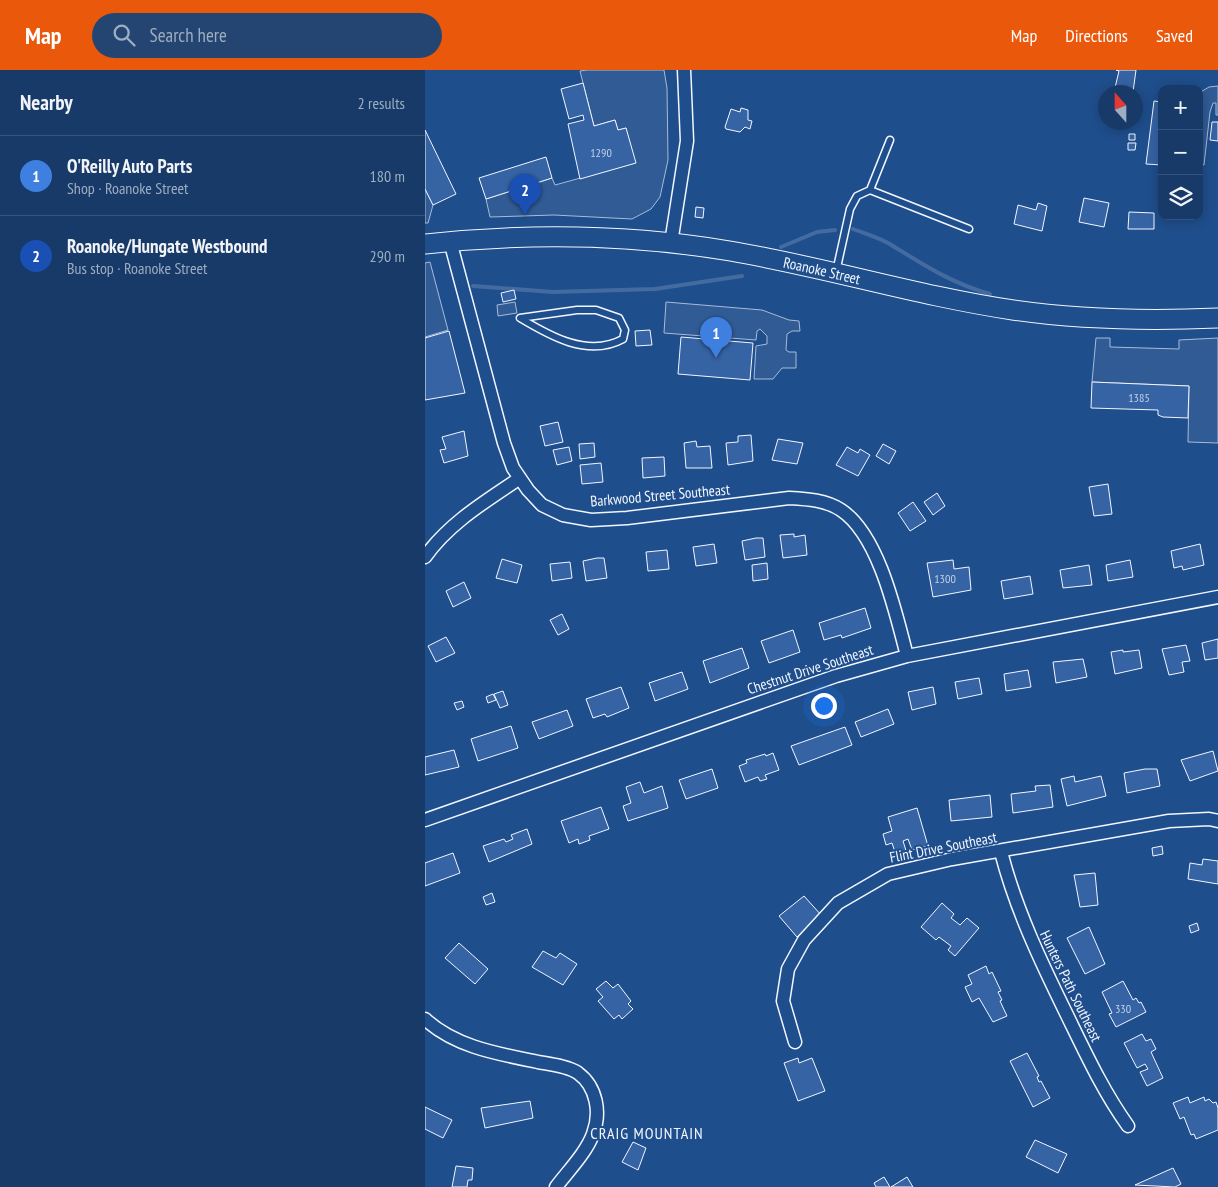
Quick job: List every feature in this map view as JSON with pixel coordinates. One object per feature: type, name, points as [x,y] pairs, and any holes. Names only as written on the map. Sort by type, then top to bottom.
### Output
[{"type":"main road","name":"Roanoke Street","points":[[425,244],[544,236],[671,243],[729,251],[1012,310],[1123,320],[1218,318]]},
{"type":"street","points":[[671,243],[687,141],[684,70]]},
{"type":"street","name":"Barkwood Street Southeast","points":[[450,241],[504,443],[513,468],[542,505],[563,515],[591,520],[627,518],[789,498],[816,500],[841,510],[862,530],[880,565],[893,601],[907,656]]},
{"type":"street","points":[[425,556],[434,544],[455,525],[520,478]]},
{"type":"street","name":"Chestnut Drive Southeast","points":[[425,820],[827,679],[907,656],[1218,597]]},
{"type":"street","name":"Flint Drive Southeast","points":[[795,1042],[783,1001],[788,969],[805,940],[838,903],[887,874],[953,859],[1169,821],[1209,819],[1218,821]]},
{"type":"street","name":"Hunters Path Southeast","points":[[1001,852],[1009,882],[1034,947],[1107,1096],[1128,1126]]},
{"type":"street","points":[[425,1019],[451,1036],[475,1048],[577,1072],[591,1088],[599,1111],[593,1135],[556,1187]]},
{"type":"lane","points":[[836,273],[850,209],[857,196],[870,190],[890,140]]},
{"type":"lane","points":[[870,190],[969,229]]},
{"type":"lane","points":[[596,310],[619,318],[625,330],[623,339],[613,344],[599,346],[573,344],[553,338],[520,318],[596,310]]},
{"type":"shaded area","points":[[664,70],[667,88],[668,160],[660,197],[651,209],[632,219],[554,215],[490,217],[486,199],[552,178],[555,185],[635,163],[626,128],[618,130],[615,120],[594,126],[580,71]]},
{"type":"shaded area","points":[[1218,86],[1218,115],[1216,115],[1216,103],[1213,103],[1210,112],[1204,165],[1203,91],[1209,87]]},
{"type":"shaded area","points":[[425,189],[433,205],[428,223],[425,223]]},
{"type":"shaded area","points":[[430,262],[448,330],[425,337],[425,263]]},
{"type":"shaded area","points":[[515,302],[517,313],[498,316],[497,305]]},
{"type":"shaded area","points":[[666,302],[762,310],[789,320],[799,321],[800,331],[792,331],[787,334],[786,350],[796,352],[796,368],[782,368],[773,379],[754,379],[756,346],[767,344],[767,336],[760,329],[757,331],[756,340],[664,333]]},
{"type":"shaded area","points":[[1096,338],[1110,338],[1110,347],[1179,349],[1179,340],[1218,338],[1218,443],[1188,442],[1189,386],[1092,382]]},
{"type":"building","points":[[1116,70],[1136,70],[1134,85],[1116,85],[1119,71]]},
{"type":"building","points":[[583,83],[594,126],[615,120],[618,130],[626,128],[636,163],[580,179],[568,124],[584,120],[583,115],[569,119],[561,89]]},
{"type":"building","points":[[1154,101],[1158,102],[1158,165],[1146,164]]},
{"type":"building","points":[[741,108],[748,110],[748,120],[752,121],[750,129],[745,127],[740,132],[726,129],[731,109],[740,112]]},
{"type":"building","points":[[1212,122],[1218,122],[1218,141],[1210,140]]},
{"type":"building","points":[[425,130],[456,194],[433,205],[425,189]]},
{"type":"building","points":[[1129,134],[1135,134],[1135,140],[1129,140]]},
{"type":"building","points":[[1128,143],[1136,143],[1135,150],[1128,150]]},
{"type":"building","points":[[546,157],[552,178],[486,199],[479,178]]},
{"type":"building","points":[[1084,198],[1109,203],[1104,227],[1079,222]]},
{"type":"building","points":[[1038,203],[1047,206],[1042,231],[1014,224],[1018,205],[1036,210]]},
{"type":"building","points":[[696,207],[704,208],[703,218],[695,217]]},
{"type":"building","points":[[1129,212],[1154,213],[1154,229],[1128,229]]},
{"type":"building","points":[[514,290],[516,299],[503,302],[501,293]]},
{"type":"building","points":[[650,330],[652,345],[636,346],[635,331]]},
{"type":"building","points":[[449,331],[465,393],[425,400],[425,338]]},
{"type":"building","points":[[681,337],[753,343],[750,380],[678,374]]},
{"type":"building","points":[[1092,382],[1189,386],[1188,418],[1163,417],[1158,415],[1158,410],[1091,408]]},
{"type":"building","points":[[558,422],[563,442],[545,446],[540,426]]},
{"type":"building","points":[[464,431],[468,456],[444,463],[440,450],[446,449],[442,437]]},
{"type":"building","points":[[751,435],[753,461],[728,465],[726,443],[738,442],[738,436]]},
{"type":"building","points":[[778,439],[803,443],[797,464],[772,460]]},
{"type":"building","points":[[696,441],[697,447],[710,446],[712,468],[686,468],[684,443]]},
{"type":"building","points":[[594,443],[595,457],[580,459],[579,444]]},
{"type":"building","points":[[883,444],[896,451],[889,464],[876,456]]},
{"type":"building","points":[[569,447],[572,461],[557,465],[553,450]]},
{"type":"building","points":[[847,447],[858,453],[860,449],[870,455],[858,476],[836,465]]},
{"type":"building","points":[[664,457],[665,476],[643,478],[642,458]]},
{"type":"building","points":[[601,463],[603,482],[582,484],[580,465]]},
{"type":"building","points":[[1108,484],[1112,514],[1094,516],[1089,487]]},
{"type":"building","points":[[937,493],[945,506],[933,515],[924,502]]},
{"type":"building","points":[[913,502],[926,521],[910,531],[898,513]]},
{"type":"building","points":[[794,534],[794,537],[805,535],[807,555],[783,558],[780,535]]},
{"type":"building","points":[[763,538],[765,557],[745,560],[742,541]]},
{"type":"building","points":[[714,544],[717,563],[696,566],[693,547]]},
{"type":"building","points":[[1200,544],[1204,565],[1183,570],[1182,566],[1174,568],[1171,551]]},
{"type":"building","points":[[667,550],[669,569],[648,571],[646,552]]},
{"type":"building","points":[[604,558],[607,578],[586,581],[583,561]]},
{"type":"building","points":[[502,559],[522,565],[517,583],[496,578]]},
{"type":"building","points":[[953,560],[954,569],[969,567],[971,590],[933,597],[927,563]]},
{"type":"building","points":[[1130,560],[1133,577],[1108,581],[1106,565]]},
{"type":"building","points":[[570,562],[572,578],[552,581],[550,564]]},
{"type":"building","points":[[767,563],[768,579],[753,581],[752,565]]},
{"type":"building","points":[[1089,565],[1092,585],[1063,588],[1060,570]]},
{"type":"building","points":[[1030,576],[1033,594],[1004,599],[1001,581]]},
{"type":"building","points":[[464,582],[471,598],[453,607],[446,591]]},
{"type":"building","points":[[865,608],[871,628],[842,638],[841,635],[824,640],[819,623]]},
{"type":"building","points":[[562,614],[569,629],[558,635],[550,620]]},
{"type":"building","points":[[793,630],[800,652],[769,663],[761,641]]},
{"type":"building","points":[[446,637],[455,653],[436,662],[428,646]]},
{"type":"building","points":[[1218,639],[1218,658],[1205,660],[1202,643]]},
{"type":"building","points":[[1186,645],[1190,661],[1182,662],[1184,672],[1169,675],[1162,649]]},
{"type":"building","points":[[742,648],[749,668],[710,683],[703,661]]},
{"type":"building","points":[[1123,650],[1123,652],[1139,650],[1142,668],[1115,674],[1111,652]]},
{"type":"building","points":[[1083,659],[1087,677],[1056,683],[1053,662]]},
{"type":"building","points":[[1028,670],[1031,687],[1006,691],[1004,674]]},
{"type":"building","points":[[682,672],[688,689],[655,701],[649,683]]},
{"type":"building","points":[[979,678],[982,694],[958,699],[955,682]]},
{"type":"building","points":[[621,687],[629,708],[607,717],[605,714],[593,718],[586,699]]},
{"type":"building","points":[[933,687],[936,704],[912,710],[908,692]]},
{"type":"building","points":[[503,691],[508,705],[500,708],[494,694]]},
{"type":"building","points":[[493,694],[496,700],[488,703],[486,697]]},
{"type":"building","points":[[462,701],[464,707],[457,710],[454,703]]},
{"type":"building","points":[[888,709],[894,724],[861,737],[855,722]]},
{"type":"building","points":[[567,710],[573,726],[539,739],[532,722]]},
{"type":"building","points":[[511,726],[518,748],[478,761],[471,739]]},
{"type":"building","points":[[845,727],[852,745],[799,765],[791,746]]},
{"type":"building","points":[[454,750],[459,767],[425,775],[425,757]]},
{"type":"building","points":[[1213,751],[1218,771],[1190,781],[1181,760]]},
{"type":"building","points":[[773,753],[779,770],[765,775],[767,779],[760,781],[758,777],[745,782],[739,766],[747,763],[746,760]]},
{"type":"building","points":[[712,769],[718,788],[686,799],[679,780]]},
{"type":"building","points":[[1157,769],[1160,786],[1127,793],[1124,773]]},
{"type":"building","points":[[1074,776],[1075,782],[1101,776],[1106,796],[1067,806],[1061,779]]},
{"type":"building","points":[[640,782],[644,793],[662,786],[668,808],[628,821],[623,806],[631,803],[626,787]]},
{"type":"building","points":[[1050,785],[1053,807],[1013,813],[1011,794],[1036,791],[1035,786]]},
{"type":"building","points":[[990,795],[992,817],[951,821],[949,800]]},
{"type":"building","points":[[601,807],[609,829],[589,836],[590,840],[579,844],[578,839],[569,843],[561,821]]},
{"type":"building","points":[[917,808],[928,846],[912,850],[908,839],[903,841],[908,857],[901,859],[899,851],[895,852],[892,843],[886,845],[883,834],[892,831],[888,817]]},
{"type":"building","points":[[527,829],[532,844],[489,862],[483,846],[504,839],[506,842],[513,839],[511,835]]},
{"type":"building","points":[[1162,846],[1163,854],[1153,856],[1152,848]]},
{"type":"building","points":[[453,853],[460,873],[425,886],[425,863]]},
{"type":"building","points":[[1203,859],[1218,861],[1218,884],[1188,879],[1190,863],[1202,865]]},
{"type":"building","points":[[1095,873],[1098,905],[1080,907],[1074,875]]},
{"type":"building","points":[[492,893],[495,902],[486,905],[483,897]]},
{"type":"building","points":[[804,896],[822,916],[797,937],[779,916]]},
{"type":"building","points":[[942,903],[954,914],[951,918],[960,925],[967,918],[979,928],[955,956],[948,950],[951,946],[939,937],[936,940],[921,927]]},
{"type":"building","points":[[1197,923],[1199,930],[1191,933],[1189,926]]},
{"type":"building","points":[[1089,927],[1105,964],[1085,974],[1067,938]]},
{"type":"building","points":[[459,943],[488,969],[475,984],[445,958]]},
{"type":"building","points":[[543,951],[556,958],[560,953],[577,964],[563,985],[532,967]]},
{"type":"building","points":[[986,966],[989,974],[992,972],[1001,991],[998,992],[1002,1000],[1000,1001],[1007,1016],[993,1022],[979,998],[972,1002],[965,987],[972,984],[968,975]]},
{"type":"building","points":[[606,981],[613,988],[618,984],[631,1001],[628,1004],[633,1009],[622,1019],[619,1015],[614,1019],[598,1001],[603,997],[596,989]]},
{"type":"building","points":[[1123,981],[1133,1000],[1136,998],[1139,1003],[1141,1002],[1146,1012],[1116,1027],[1109,1014],[1112,1013],[1102,992]]},
{"type":"building","points":[[1142,1034],[1146,1041],[1151,1039],[1156,1049],[1151,1052],[1163,1078],[1147,1086],[1140,1072],[1148,1069],[1145,1064],[1137,1068],[1124,1043]]},
{"type":"building","points":[[1027,1053],[1039,1076],[1037,1077],[1039,1082],[1041,1081],[1050,1098],[1033,1107],[1010,1061]]},
{"type":"building","points":[[798,1058],[799,1063],[812,1058],[825,1091],[798,1101],[784,1063]]},
{"type":"building","points":[[1188,1097],[1190,1103],[1204,1097],[1205,1101],[1209,1099],[1213,1103],[1216,1102],[1218,1108],[1218,1130],[1196,1139],[1194,1134],[1191,1135],[1184,1117],[1180,1119],[1173,1103]]},
{"type":"building","points":[[530,1101],[533,1118],[485,1128],[481,1108]]},
{"type":"building","points":[[425,1107],[452,1120],[443,1138],[425,1129]]},
{"type":"building","points":[[1035,1140],[1067,1154],[1058,1173],[1026,1157]]},
{"type":"building","points":[[633,1142],[646,1148],[638,1170],[622,1162]]},
{"type":"building","points":[[456,1166],[473,1168],[472,1180],[468,1180],[467,1187],[452,1187]]},
{"type":"building","points":[[1173,1168],[1181,1184],[1175,1187],[1135,1185]]},
{"type":"building","points":[[884,1177],[890,1187],[876,1187],[874,1183]]},
{"type":"building","points":[[907,1177],[913,1187],[891,1187]]},
{"type":"waterway","points":[[853,229],[884,241],[951,279],[990,294]]},
{"type":"waterway","points":[[781,247],[817,232],[835,230]]},
{"type":"waterway","points":[[473,286],[553,292],[655,289],[742,276]]},
{"type":"place","name":"Roanoke/Hungate Westbound","points":[[525,215]]},
{"type":"place","name":"O'Reilly Auto Parts","points":[[716,358]]},
{"type":"district","name":"CRAIG MOUNTAIN","points":[[647,1133]]}]
